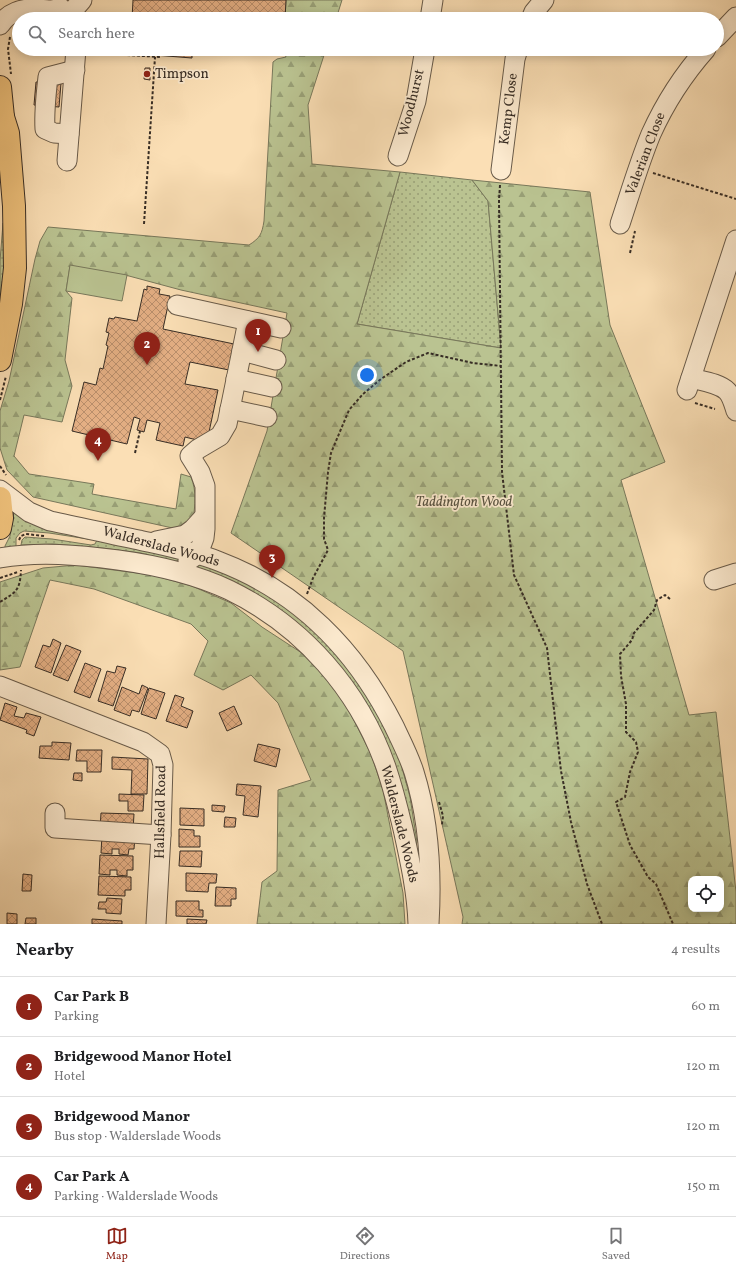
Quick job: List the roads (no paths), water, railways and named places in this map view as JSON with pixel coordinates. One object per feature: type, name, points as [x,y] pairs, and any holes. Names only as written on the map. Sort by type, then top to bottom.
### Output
[{"type":"main road","points":[[0,87],[3,117],[0,154]]},
{"type":"main road","points":[[0,360],[11,304],[15,268],[14,206],[8,133],[3,117]]},
{"type":"main road","points":[[0,498],[2,518],[0,528]]},
{"type":"street","points":[[15,12],[35,8],[64,11],[82,0]]},
{"type":"street","points":[[431,12],[433,0]]},
{"type":"street","points":[[534,12],[544,0]]},
{"type":"street","points":[[0,25],[12,13]]},
{"type":"street","points":[[724,30],[736,17]]},
{"type":"street","points":[[67,161],[75,70],[82,56]]},
{"type":"street","name":"Woodhurst","points":[[398,156],[416,101],[423,56]]},
{"type":"street","name":"Kemp Close","points":[[501,170],[512,80],[517,56]]},
{"type":"street","name":"Valerian Close","points":[[620,224],[651,135],[665,105],[684,76],[700,56]]},
{"type":"street","points":[[69,134],[54,133],[45,129],[44,117],[48,77],[75,70]]},
{"type":"street","points":[[736,240],[689,389],[720,387],[727,391],[731,397],[736,412]]},
{"type":"street","points":[[177,305],[281,328]]},
{"type":"street","points":[[172,571],[198,554],[204,538],[204,486],[200,472],[190,456],[198,449],[220,436],[227,424],[248,321]]},
{"type":"street","points":[[242,352],[276,360]]},
{"type":"street","points":[[236,379],[272,388]]},
{"type":"street","points":[[230,409],[267,417]]},
{"type":"street","name":"Walderslade Woods","points":[[0,490],[18,505],[38,517],[198,554],[250,575],[290,600],[321,625],[339,643],[360,668],[374,690],[402,742],[414,771],[422,801],[428,847],[430,876],[429,924]]},
{"type":"street","points":[[149,543],[185,535],[204,517]]},
{"type":"street","name":"Walderslade Woods","points":[[0,558],[29,554],[63,554],[129,562],[172,571],[192,576],[228,590],[249,601],[292,630],[324,662],[357,705],[378,746],[392,787],[414,879],[418,924]]},
{"type":"street","points":[[714,580],[736,573]]},
{"type":"street","name":"Hallsfield Road","points":[[0,686],[142,742],[160,754],[163,765],[156,924]]},
{"type":"street","points":[[56,813],[55,828],[161,834]]},
{"type":"place","name":"Timpson","points":[[147,74]]},
{"type":"place","name":"Car Park B","points":[[258,352]]},
{"type":"place","name":"Bridgewood Manor Hotel","points":[[147,365]]},
{"type":"place","name":"Car Park A","points":[[98,461]]},
{"type":"place","name":"Bridgewood Manor","points":[[272,578]]},
{"type":"park label","name":"Taddington Wood","points":[[464,502]]}]
